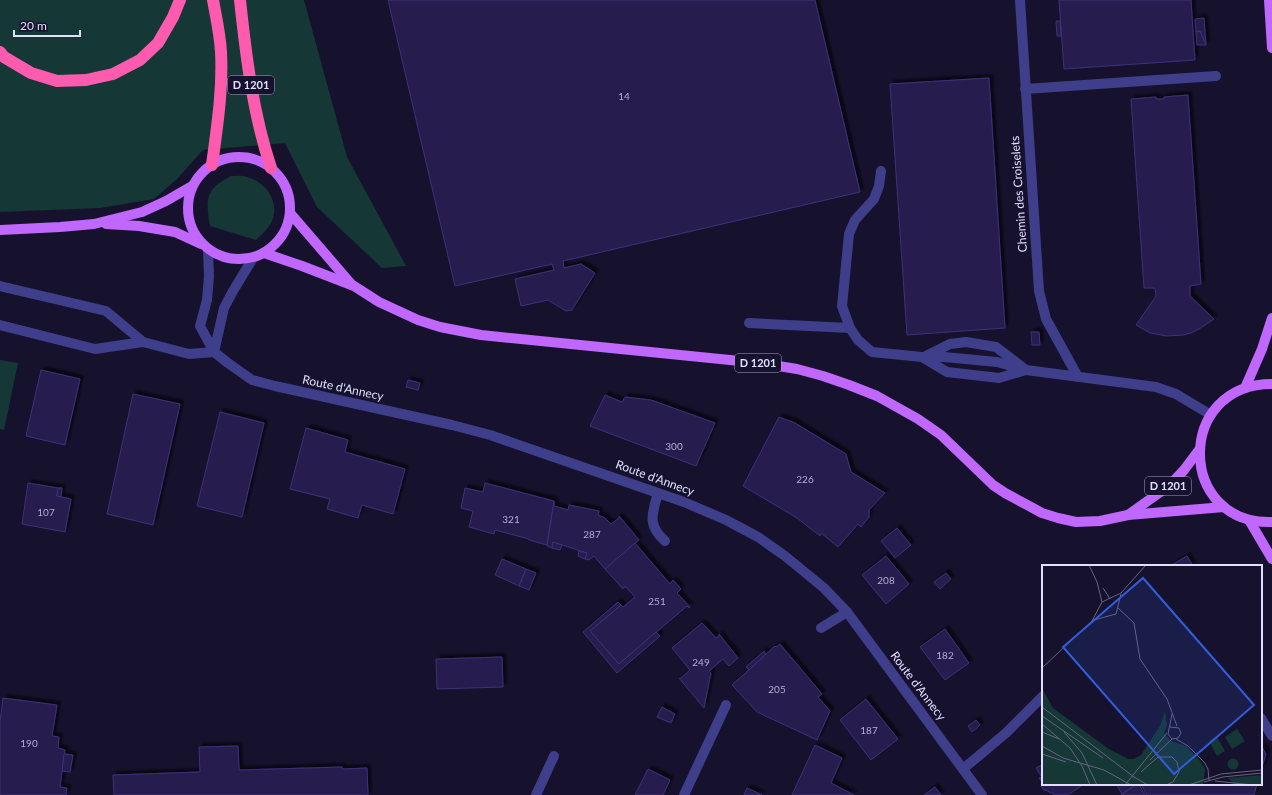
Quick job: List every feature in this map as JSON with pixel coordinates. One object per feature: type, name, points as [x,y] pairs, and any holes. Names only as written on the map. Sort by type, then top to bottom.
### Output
[{"type":"highway","points":[[0,52],[4,57],[30,73],[57,81],[86,80],[113,74],[140,60],[158,43],[174,17],[180,0]]},
{"type":"highway","name":"D 1201","points":[[212,164],[222,76],[221,50],[213,0]]},
{"type":"highway","name":"D 1201","points":[[240,0],[245,47],[262,142],[271,168]]},
{"type":"main road","points":[[1269,0],[1272,48]]},
{"type":"main road","points":[[0,230],[94,224],[139,226],[175,232],[205,247],[222,258],[241,260],[253,258],[272,248],[282,237],[288,223],[290,213],[290,200],[287,188],[280,177],[271,168],[260,161],[248,157],[236,157],[223,159],[212,164],[197,178],[189,195],[187,205],[188,215],[190,225],[195,235],[205,247]]},
{"type":"main road","points":[[94,224],[142,212],[166,201],[192,186]]},
{"type":"main road","name":"D 1201","points":[[290,213],[354,286]]},
{"type":"main road","name":"D 1201","points":[[264,253],[354,286],[379,302],[400,312],[433,324],[460,331],[481,335],[760,363],[796,369],[849,385],[877,396],[918,420],[941,436],[993,485],[1042,513],[1058,518],[1076,522],[1100,520],[1128,515],[1224,507]]},
{"type":"main road","points":[[1245,388],[1262,349],[1272,318]]},
{"type":"main road","points":[[1272,384],[1254,385],[1235,392],[1218,406],[1211,415],[1203,432],[1199,450],[1199,459],[1203,477],[1212,493],[1224,507],[1236,515],[1249,520],[1272,522]]},
{"type":"main road","name":"D 1201","points":[[1128,515],[1170,484],[1184,470],[1199,450]]},
{"type":"main road","points":[[1249,520],[1272,559]]},
{"type":"street","name":"Chemin des Croiselets","points":[[1020,0],[1037,279],[1040,301],[1046,319],[1078,377]]},
{"type":"street","points":[[1025,90],[1216,76]]},
{"type":"street","points":[[881,170],[880,186],[874,199],[855,220],[849,234],[842,306],[850,328],[858,340],[872,352],[997,362],[1026,370],[1163,389],[1176,394],[1211,415]]},
{"type":"street","name":"Route d'Annecy","points":[[205,247],[209,276],[207,300],[200,326],[214,352],[252,380],[490,435],[684,502],[726,520],[758,537],[785,556],[824,588],[847,612],[982,795]]},
{"type":"street","points":[[0,325],[95,348],[143,342],[189,354],[214,352],[224,308],[253,258]]},
{"type":"street","points":[[0,286],[106,311],[143,342]]},
{"type":"street","points":[[749,323],[850,328]]},
{"type":"street","points":[[922,357],[950,344],[966,342],[996,347],[1026,370]]},
{"type":"street","points":[[922,357],[947,372],[999,378],[1026,370]]},
{"type":"street","points":[[658,493],[653,510],[652,523],[656,534],[665,541]]},
{"type":"street","points":[[821,628],[847,612]]},
{"type":"street","points":[[963,769],[1006,733],[1042,697]]},
{"type":"street","points":[[684,795],[726,705]]},
{"type":"street","points":[[1262,720],[1272,736]]},
{"type":"street","points":[[536,795],[554,756]]},
{"type":"green space","points":[[0,0],[304,0],[347,157],[406,266],[382,268],[317,207],[285,143],[203,150],[177,179],[154,199],[100,208],[0,212]]},
{"type":"green space","points":[[231,176],[243,176],[261,184],[266,189],[273,201],[274,216],[271,223],[256,240],[210,226],[208,208],[209,195],[216,185]]},
{"type":"green space","points":[[0,360],[18,363],[4,430],[0,429]]},
{"type":"building","points":[[388,0],[815,0],[860,192],[563,261],[564,268],[581,264],[595,273],[572,310],[566,311],[548,300],[521,306],[515,279],[554,270],[552,264],[455,286]]},
{"type":"building","points":[[1059,0],[1191,0],[1195,60],[1064,69]]},
{"type":"building","points":[[1204,18],[1206,45],[1200,31],[1196,32],[1195,19]]},
{"type":"building","points":[[1056,21],[1060,21],[1061,36],[1057,36]]},
{"type":"building","points":[[1200,31],[1206,45],[1197,45],[1196,32]]},
{"type":"building","points":[[989,78],[1005,328],[907,335],[890,84]]},
{"type":"building","points":[[1188,95],[1201,284],[1190,286],[1190,296],[1214,319],[1191,333],[1166,336],[1150,333],[1136,325],[1156,296],[1155,288],[1144,288],[1131,99],[1156,97],[1156,99],[1164,99],[1164,97]]},
{"type":"building","points":[[1031,332],[1039,332],[1040,345],[1032,345]]},
{"type":"building","points":[[41,370],[80,379],[65,445],[26,436]]},
{"type":"building","points":[[408,380],[420,383],[418,390],[406,387]]},
{"type":"building","points":[[133,394],[180,404],[153,525],[107,514]]},
{"type":"building","points":[[605,395],[622,402],[625,397],[651,400],[715,423],[696,466],[590,426]]},
{"type":"building","points":[[220,412],[264,423],[242,517],[197,506]]},
{"type":"building","points":[[779,417],[795,423],[846,454],[851,472],[885,493],[869,510],[869,517],[861,527],[858,524],[838,547],[821,533],[820,536],[797,518],[743,486]]},
{"type":"building","points":[[306,428],[348,440],[345,452],[405,469],[393,514],[362,505],[358,518],[327,509],[330,499],[290,489]]},
{"type":"building","points":[[28,483],[58,488],[57,496],[71,499],[65,532],[22,524]]},
{"type":"building","points":[[485,483],[554,501],[547,545],[495,530],[494,534],[469,527],[473,511],[461,508],[465,488],[483,492]]},
{"type":"building","points":[[58,488],[62,488],[61,497],[57,496]]},
{"type":"building","points":[[554,501],[554,506],[568,510],[569,505],[599,511],[598,515],[605,518],[611,524],[619,518],[619,516],[639,540],[605,569],[594,556],[589,560],[585,559],[587,553],[553,542],[552,548],[547,546]]},
{"type":"building","points":[[897,528],[911,545],[895,558],[881,541]]},
{"type":"building","points":[[553,542],[562,545],[560,550],[552,548]]},
{"type":"building","points":[[635,543],[670,584],[673,580],[681,589],[677,593],[690,607],[689,608],[687,606],[619,664],[590,631],[621,605],[623,607],[635,597],[625,586],[623,589],[605,569]]},
{"type":"building","points":[[579,551],[587,553],[585,559],[578,556]]},
{"type":"building","points":[[886,556],[909,584],[886,604],[862,575]]},
{"type":"building","points":[[1187,556],[1192,565],[1172,565]]},
{"type":"building","points":[[502,559],[526,569],[519,586],[495,575]]},
{"type":"building","points":[[526,569],[536,573],[529,590],[519,586]]},
{"type":"building","points":[[946,573],[951,579],[940,589],[934,582]]},
{"type":"building","points":[[618,602],[621,605],[590,631],[619,664],[656,632],[660,636],[617,673],[583,632]]},
{"type":"building","points":[[702,623],[716,638],[719,634],[738,658],[729,666],[723,659],[709,671],[711,673],[704,708],[679,678],[680,679],[690,670],[672,648]]},
{"type":"building","points":[[945,629],[969,663],[945,680],[920,647]]},
{"type":"building","points":[[780,644],[822,694],[818,697],[830,711],[817,740],[757,712],[732,685],[775,646],[776,647]]},
{"type":"building","points":[[764,651],[766,654],[749,670],[746,667]]},
{"type":"building","points":[[502,657],[503,687],[437,689],[436,659]]},
{"type":"building","points":[[3,698],[57,705],[52,736],[59,737],[58,748],[65,750],[60,787],[67,788],[66,795],[0,795],[0,722]]},
{"type":"building","points":[[866,699],[898,739],[871,760],[840,720]]},
{"type":"building","points":[[662,707],[675,714],[671,723],[657,717]]},
{"type":"building","points":[[976,720],[980,725],[972,732],[968,726]]},
{"type":"building","points":[[815,745],[842,758],[831,783],[854,795],[792,795]]},
{"type":"building","points":[[238,746],[239,770],[342,767],[342,769],[367,768],[368,795],[114,795],[113,775],[200,772],[199,747]]},
{"type":"building","points":[[1262,747],[1266,754],[1262,767]]},
{"type":"building","points":[[64,754],[73,755],[70,772],[62,771]]},
{"type":"building","points":[[1042,765],[1042,777],[1036,768]]},
{"type":"building","points":[[648,769],[670,780],[663,795],[635,795]]},
{"type":"building","points":[[1042,782],[1042,785],[1083,785],[1068,795],[1054,795],[1052,792],[1050,793],[1044,790],[1041,786]]},
{"type":"building","points":[[1117,785],[1136,785],[1122,794]]},
{"type":"building","points":[[1136,785],[1140,785],[1145,795],[1121,795]]},
{"type":"building","points":[[1142,785],[1257,785],[1254,795],[1147,795]]},
{"type":"building","points":[[935,787],[941,795],[924,795]]},
{"type":"building","points":[[747,788],[762,795],[744,795]]}]
